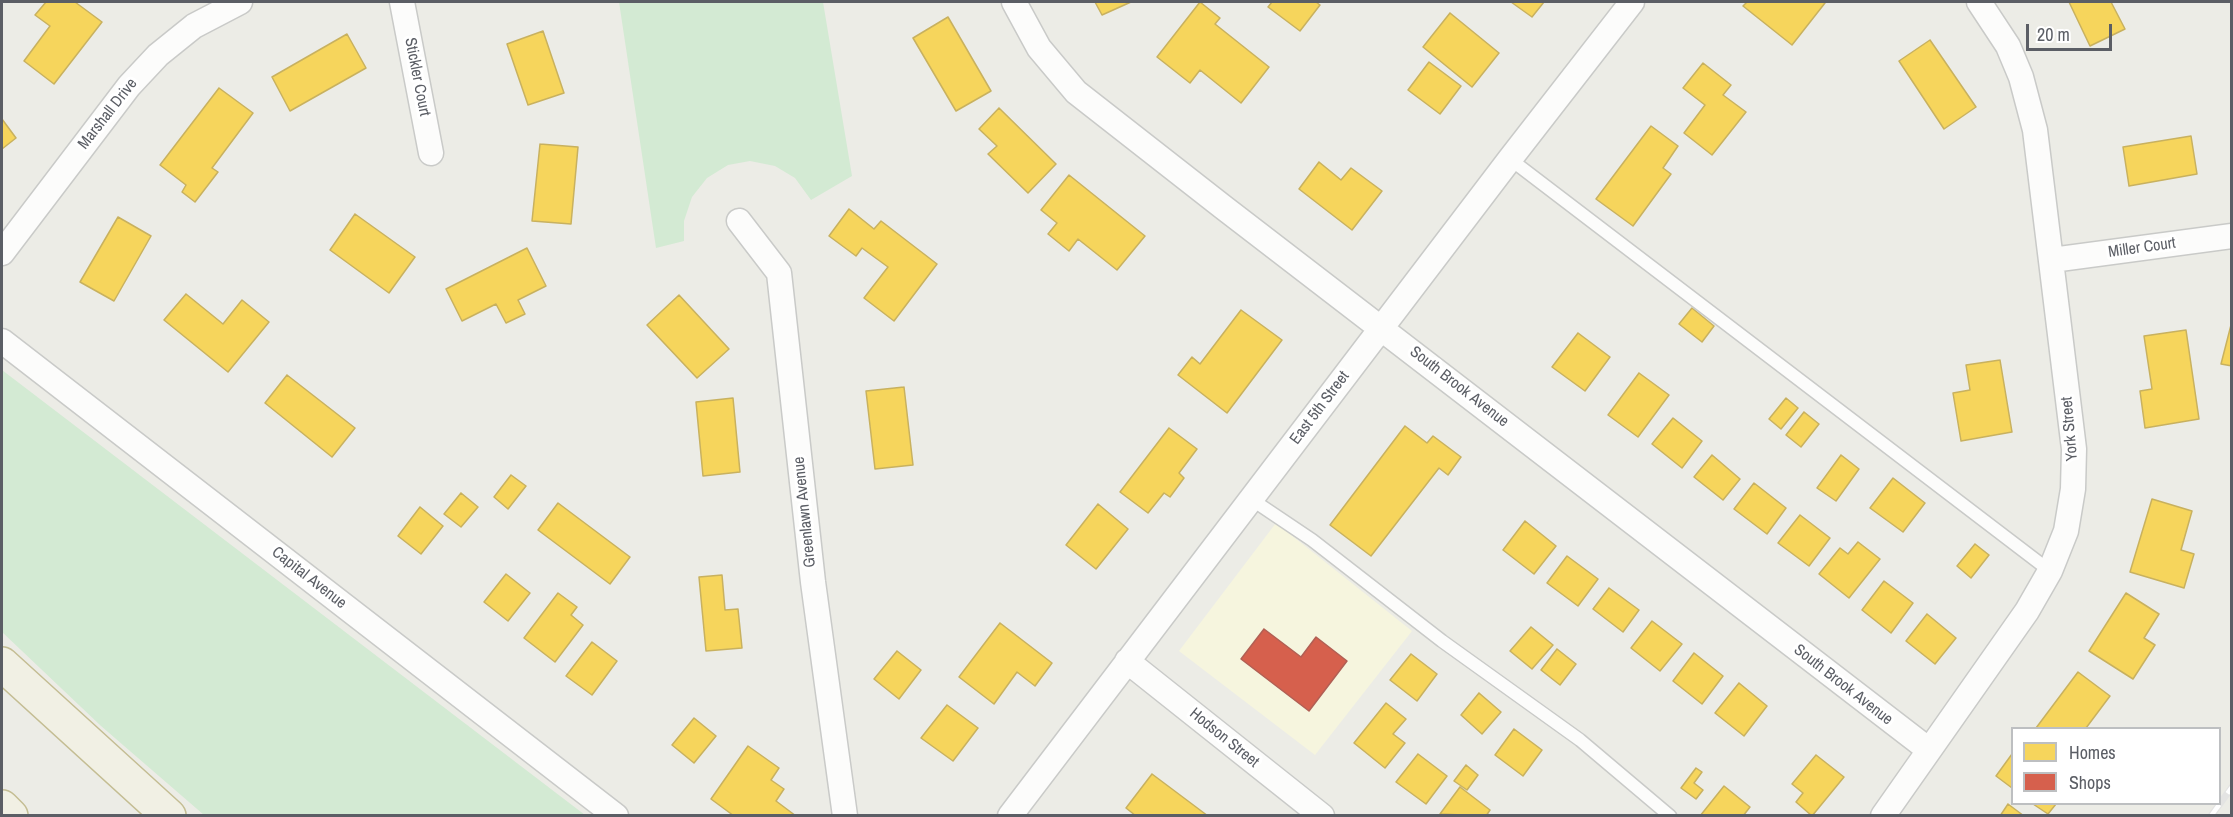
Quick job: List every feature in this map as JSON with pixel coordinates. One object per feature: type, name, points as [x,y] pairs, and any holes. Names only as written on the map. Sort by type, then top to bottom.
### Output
[{"type":"highway","points":[[2,664],[168,816]]},
{"type":"highway","points":[[2,807],[11,816]]},
{"type":"street","name":"Marshall Drive","points":[[2,253],[129,86],[158,55],[194,26],[240,2]]},
{"type":"street","name":"Stickler Court","points":[[402,2],[431,153]]},
{"type":"street","name":"South Brook Avenue","points":[[1014,2],[1039,48],[1076,92],[1929,750]]},
{"type":"street","name":"East 5th Street","points":[[1010,816],[1632,2]]},
{"type":"street","name":"York Street","points":[[1883,816],[2027,611],[2050,571],[2066,531],[2073,489],[2074,448],[2035,130],[2021,76],[2008,46],[1979,2]]},
{"type":"street","name":"Greenlawn Avenue","points":[[739,221],[779,273],[813,582],[845,816]]},
{"type":"street","name":"Miller Court","points":[[2052,260],[2232,236]]},
{"type":"street","name":"Capital Avenue","points":[[2,341],[616,816]]},
{"type":"street","name":"Hodson Street","points":[[1127,661],[1322,816]]},
{"type":"lane","points":[[1510,159],[2050,571]]},
{"type":"lane","points":[[1251,498],[1312,540],[1442,641],[1580,740],[1670,816]]},
{"type":"shaded area","points":[[619,2],[823,2],[852,176],[811,200],[795,178],[775,166],[750,161],[728,165],[707,178],[692,197],[684,221],[684,241],[656,248]]},
{"type":"shaded area","points":[[2,370],[585,815],[204,815],[101,726],[2,632]]},
{"type":"shaded area","points":[[1276,523],[1412,631],[1315,755],[1179,651]]},
{"type":"building: Homes","points":[[46,2],[75,2],[102,22],[54,84],[24,61],[50,26],[35,15]]},
{"type":"building: Homes","points":[[1095,2],[1131,2],[1102,15]]},
{"type":"building: Homes","points":[[1200,2],[1220,18],[1215,24],[1269,67],[1241,103],[1200,70],[1190,83],[1157,57]]},
{"type":"building: Homes","points":[[1272,2],[1316,2],[1320,5],[1300,31],[1268,7]]},
{"type":"building: Homes","points":[[1511,2],[1544,2],[1532,17]]},
{"type":"building: Homes","points":[[1747,2],[1825,3],[1792,45],[1743,6]]},
{"type":"building: Homes","points":[[2069,2],[2111,2],[2125,29],[2090,46]]},
{"type":"building: Homes","points":[[1450,13],[1499,53],[1472,87],[1423,47]]},
{"type":"building: Homes","points":[[948,17],[991,91],[956,111],[913,38]]},
{"type":"building: Homes","points":[[543,31],[564,93],[528,105],[507,44]]},
{"type":"building: Homes","points":[[347,34],[366,68],[290,111],[272,77]]},
{"type":"building: Homes","points":[[1930,40],[1976,107],[1944,129],[1899,61]]},
{"type":"building: Homes","points":[[1429,62],[1461,86],[1440,114],[1408,90]]},
{"type":"building: Homes","points":[[1703,63],[1731,85],[1723,95],[1746,112],[1712,155],[1684,133],[1705,105],[1683,88]]},
{"type":"building: Homes","points":[[219,88],[253,113],[212,168],[218,172],[195,202],[182,192],[186,185],[160,165]]},
{"type":"building: Homes","points":[[999,108],[1056,164],[1028,193],[988,154],[997,146],[979,129]]},
{"type":"building: Homes","points":[[2,119],[16,138],[2,149]]},
{"type":"building: Homes","points":[[1651,126],[1678,146],[1663,168],[1671,174],[1633,226],[1596,199]]},
{"type":"building: Homes","points":[[2191,136],[2197,174],[2129,186],[2123,147]]},
{"type":"building: Homes","points":[[540,144],[578,147],[571,224],[532,221]]},
{"type":"building: Homes","points":[[1319,162],[1341,180],[1351,168],[1382,191],[1352,230],[1299,189]]},
{"type":"building: Homes","points":[[1069,175],[1145,236],[1117,270],[1078,239],[1069,251],[1048,234],[1057,223],[1041,210]]},
{"type":"building: Homes","points":[[849,209],[874,229],[881,221],[937,264],[894,321],[864,298],[888,267],[862,248],[856,256],[829,236]]},
{"type":"building: Homes","points":[[355,214],[415,257],[389,293],[330,250]]},
{"type":"building: Homes","points":[[118,217],[151,236],[114,301],[80,282]]},
{"type":"building: Homes","points":[[527,248],[546,286],[518,300],[525,314],[506,323],[496,304],[462,321],[446,289]]},
{"type":"building: Homes","points":[[186,294],[223,324],[242,300],[269,322],[228,372],[164,320]]},
{"type":"building: Homes","points":[[679,295],[729,349],[697,378],[647,325]]},
{"type":"building: Homes","points":[[1692,308],[1714,326],[1702,342],[1679,324]]},
{"type":"building: Homes","points":[[1241,310],[1282,340],[1227,413],[1178,375],[1192,357],[1200,364]]},
{"type":"building: Homes","points":[[2232,325],[2232,366],[2221,364]]},
{"type":"building: Homes","points":[[2186,330],[2199,419],[2145,428],[2140,391],[2152,389],[2144,336]]},
{"type":"building: Homes","points":[[1578,333],[1610,357],[1585,391],[1552,367]]},
{"type":"building: Homes","points":[[2000,360],[2012,432],[1961,441],[1953,393],[1970,390],[1966,365]]},
{"type":"building: Homes","points":[[1639,373],[1669,395],[1638,437],[1608,415]]},
{"type":"building: Homes","points":[[287,375],[355,428],[332,457],[265,403]]},
{"type":"building: Homes","points":[[904,387],[913,465],[875,469],[866,391]]},
{"type":"building: Homes","points":[[733,398],[740,472],[703,476],[696,402]]},
{"type":"building: Homes","points":[[1786,398],[1798,408],[1781,429],[1769,419]]},
{"type":"building: Homes","points":[[1804,412],[1819,424],[1801,447],[1786,435]]},
{"type":"building: Homes","points":[[1673,418],[1702,441],[1682,468],[1652,444]]},
{"type":"building: Homes","points":[[1405,426],[1427,443],[1433,436],[1461,457],[1448,475],[1439,468],[1371,556],[1330,525]]},
{"type":"building: Homes","points":[[1169,428],[1197,449],[1179,473],[1184,478],[1170,497],[1164,493],[1148,513],[1120,492]]},
{"type":"building: Homes","points":[[1712,455],[1740,479],[1723,500],[1694,477]]},
{"type":"building: Homes","points":[[1841,455],[1859,469],[1836,501],[1817,488]]},
{"type":"building: Homes","points":[[511,475],[526,486],[508,509],[494,497]]},
{"type":"building: Homes","points":[[1893,478],[1925,503],[1903,532],[1870,508]]},
{"type":"building: Homes","points":[[1754,483],[1786,508],[1767,534],[1734,509]]},
{"type":"building: Homes","points":[[461,493],[478,507],[461,527],[444,514]]},
{"type":"building: Homes","points":[[2152,499],[2192,511],[2181,550],[2194,554],[2184,588],[2130,572]]},
{"type":"building: Homes","points":[[558,503],[630,557],[610,584],[538,530]]},
{"type":"building: Homes","points":[[1098,504],[1128,529],[1096,569],[1066,545]]},
{"type":"building: Homes","points":[[420,507],[443,526],[421,554],[398,536]]},
{"type":"building: Homes","points":[[1800,515],[1830,538],[1809,566],[1778,543]]},
{"type":"building: Homes","points":[[1525,521],[1556,546],[1534,574],[1503,550]]},
{"type":"building: Homes","points":[[1858,542],[1880,559],[1849,598],[1819,574],[1840,548],[1848,554]]},
{"type":"building: Homes","points":[[1975,544],[1989,555],[1971,578],[1957,566]]},
{"type":"building: Homes","points":[[1567,556],[1598,579],[1578,606],[1547,583]]},
{"type":"building: Homes","points":[[506,574],[530,593],[508,621],[484,602]]},
{"type":"building: Homes","points":[[722,575],[725,610],[738,609],[742,648],[706,651],[699,577]]},
{"type":"building: Homes","points":[[1884,581],[1913,603],[1891,633],[1862,610]]},
{"type":"building: Homes","points":[[1609,588],[1639,610],[1623,632],[1593,609]]},
{"type":"building: Homes","points":[[558,593],[577,607],[571,615],[583,625],[555,662],[524,638]]},
{"type":"building: Homes","points":[[2126,593],[2159,614],[2144,638],[2155,645],[2133,679],[2089,651]]},
{"type":"building: Homes","points":[[1927,614],[1956,638],[1935,664],[1906,641]]},
{"type":"building: Homes","points":[[1652,621],[1682,644],[1660,671],[1631,648]]},
{"type":"building: Homes","points":[[1000,623],[1052,663],[1035,686],[1017,672],[994,704],[959,677]]},
{"type":"building: Homes","points":[[1531,627],[1553,645],[1532,669],[1510,651]]},
{"type":"building: Homes","points":[[592,642],[617,661],[592,695],[566,676]]},
{"type":"building: Homes","points":[[1557,649],[1576,664],[1560,685],[1541,670]]},
{"type":"building: Homes","points":[[897,651],[921,670],[899,699],[874,679]]},
{"type":"building: Homes","points":[[1694,653],[1723,676],[1702,704],[1673,681]]},
{"type":"building: Homes","points":[[1411,654],[1437,674],[1417,701],[1390,680]]},
{"type":"building: Homes","points":[[2078,672],[2110,696],[2087,727],[2037,727]]},
{"type":"building: Homes","points":[[1739,683],[1767,706],[1744,736],[1715,713]]},
{"type":"building: Homes","points":[[1479,693],[1501,712],[1482,734],[1461,715]]},
{"type":"building: Homes","points":[[1386,703],[1406,719],[1393,734],[1405,743],[1385,768],[1354,743]]},
{"type":"building: Homes","points":[[947,705],[978,728],[953,761],[921,738]]},
{"type":"building: Homes","points":[[694,718],[716,736],[694,763],[672,745]]},
{"type":"building: Homes","points":[[1514,729],[1542,750],[1523,776],[1495,755]]},
{"type":"building: Homes","points":[[748,746],[779,768],[771,780],[784,789],[776,801],[796,816],[734,816],[711,799]]},
{"type":"building: Homes","points":[[1418,754],[1447,776],[1426,804],[1396,782]]},
{"type":"building: Homes","points":[[1816,755],[1844,777],[1812,816],[1796,802],[1803,793],[1792,784]]},
{"type":"building: Homes","points":[[2011,755],[2011,787],[1996,776]]},
{"type":"building: Homes","points":[[1466,765],[1478,775],[1467,790],[1454,781]]},
{"type":"building: Homes","points":[[1696,768],[1702,772],[1694,783],[1703,790],[1696,799],[1681,788]]},
{"type":"building: Homes","points":[[1152,774],[1208,816],[1136,816],[1126,808]]},
{"type":"building: Homes","points":[[1724,786],[1750,807],[1743,816],[1700,816]]},
{"type":"building: Homes","points":[[1460,787],[1490,810],[1486,816],[1440,814]]},
{"type":"building: Homes","points":[[2008,804],[2024,816],[2000,816]]},
{"type":"building: Homes","points":[[2034,805],[2055,805],[2048,814]]},
{"type":"building: Shops","points":[[1264,629],[1301,657],[1316,637],[1347,661],[1309,711],[1241,659]]},
{"type":"railway","points":[[2221,802],[2232,787]]},
{"type":"railway","points":[[2211,816],[2219,805]]}]
